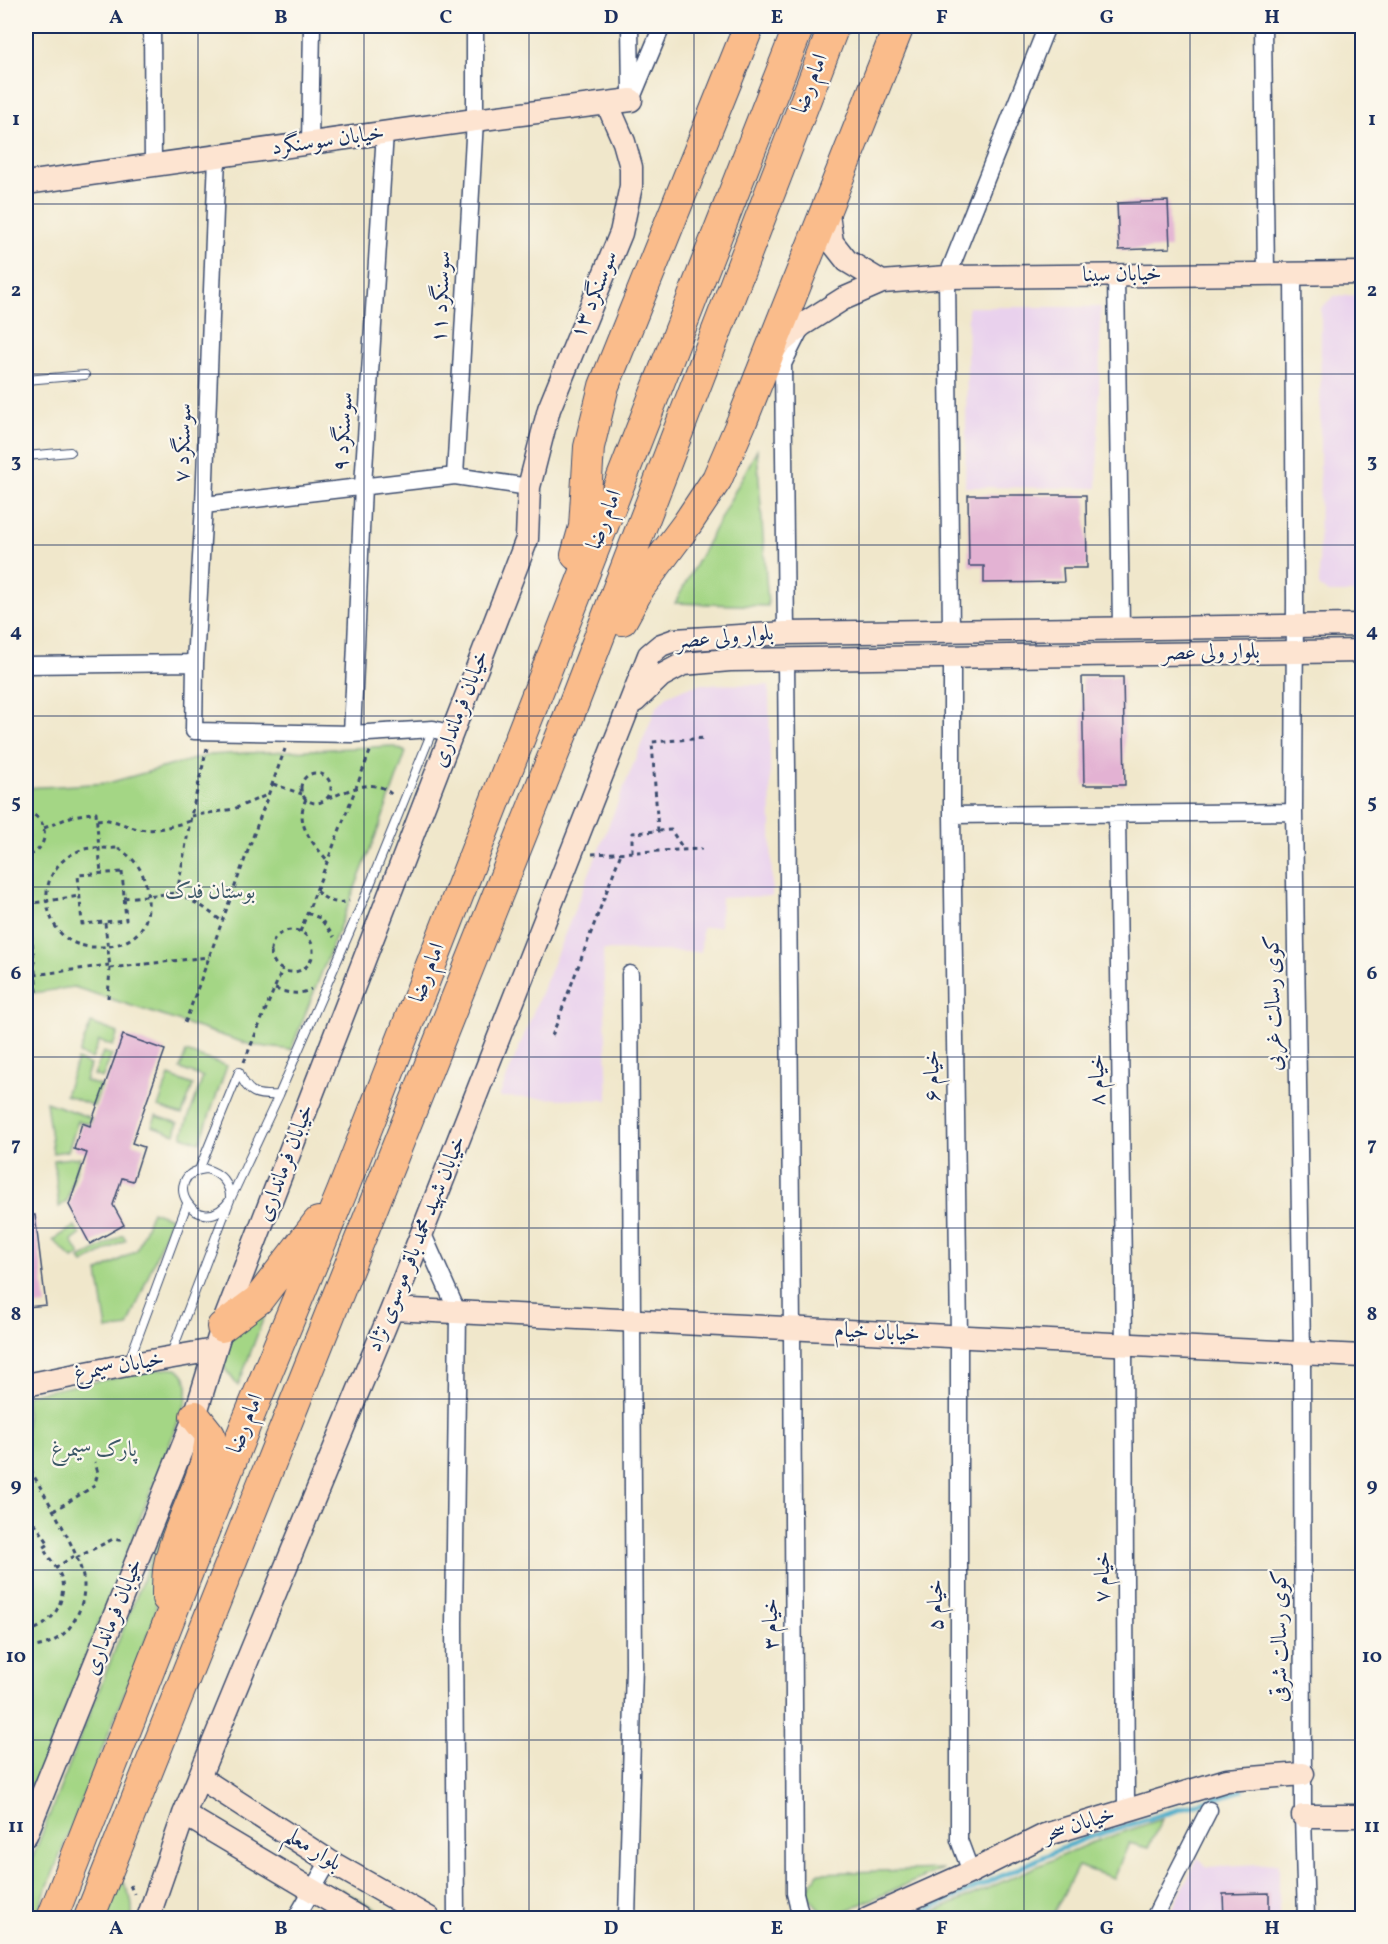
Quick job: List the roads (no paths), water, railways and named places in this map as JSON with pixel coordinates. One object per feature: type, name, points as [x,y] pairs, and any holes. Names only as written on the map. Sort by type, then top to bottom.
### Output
[{"type":"highway","points":[[529,715],[584,527],[589,447],[604,386],[749,26]]},
{"type":"highway","name":"امام رضا","points":[[52,1918],[246,1424],[342,1192],[799,26]]},
{"type":"highway","name":"امام رضا","points":[[89,1918],[565,726],[834,26]]},
{"type":"highway","points":[[565,726],[640,587],[717,479],[899,26]]},
{"type":"highway","points":[[218,1339],[258,1300],[342,1192]]},
{"type":"highway","points":[[168,1622],[167,1579],[171,1556],[209,1454],[210,1435],[195,1416]]},
{"type":"main road","name":"خیابان سوسنگرد","points":[[26,183],[631,100]]},
{"type":"main road","name":"سوسنگرد ۱۳","points":[[529,487],[549,409],[621,232],[631,186],[631,167],[624,142],[608,103]]},
{"type":"main road","points":[[827,204],[832,242],[847,261],[882,282]]},
{"type":"main road","name":"خیابان سینا","points":[[766,355],[802,325],[843,299],[882,282],[947,277],[1362,273]]},
{"type":"main road","name":"خیابان فرمانداری","points":[[26,1835],[195,1416],[218,1339],[442,732],[527,539],[529,487]]},
{"type":"main road","name":"بلوار ولی عصر","points":[[628,708],[649,655],[661,645],[675,640],[710,636],[951,630],[1362,625]]},
{"type":"main road","points":[[786,633],[786,660]]},
{"type":"main road","name":"بلوار ولی عصر","points":[[628,708],[661,676],[683,664],[786,660],[1362,651]]},
{"type":"main road","name":"خیابان شهید محمد باقر موسوی نژاد","points":[[148,1918],[184,1814],[392,1309],[628,708]]},
{"type":"main road","name":"خیابان خیام","points":[[392,1309],[1362,1356]]},
{"type":"main road","name":"خیابان سیمرغ","points":[[26,1385],[170,1358],[218,1339]]},
{"type":"main road","name":"خیابان سحر","points":[[868,1918],[1045,1835],[1227,1780],[1303,1774]]},
{"type":"main road","name":"بلوار معلم","points":[[199,1777],[329,1862],[429,1918]]},
{"type":"main road","name":"بلوار معلم","points":[[184,1814],[359,1918]]},
{"type":"main road","points":[[1303,1815],[1362,1816]]},
{"type":"street","points":[[152,26],[153,165]]},
{"type":"street","points":[[310,143],[312,26]]},
{"type":"street","name":"سوسنگرد ۱۱","points":[[455,477],[475,120],[475,26]]},
{"type":"street","points":[[630,26],[631,100]]},
{"type":"street","points":[[631,100],[662,26]]},
{"type":"street","points":[[951,630],[947,277],[1047,26]]},
{"type":"street","points":[[1263,26],[1266,274]]},
{"type":"street","name":"سوسنگرد ۹","points":[[352,734],[363,486],[386,132]]},
{"type":"street","name":"سوسنگرد ۷","points":[[217,156],[204,505],[195,663],[202,731],[352,734]]},
{"type":"street","name":"کوی رسالت غربی","points":[[1293,274],[1294,812],[1302,1353]]},
{"type":"street","points":[[1116,276],[1121,628]]},
{"type":"street","points":[[786,633],[783,364],[802,325]]},
{"type":"street","points":[[204,505],[455,477],[529,487]]},
{"type":"street","name":"خیام ۶","points":[[952,657],[959,1337]]},
{"type":"street","name":"خیام ۳","points":[[786,660],[795,1893],[801,1918]]},
{"type":"street","points":[[26,665],[195,663]]},
{"type":"street","points":[[352,734],[442,732]]},
{"type":"street","points":[[952,815],[1294,812]]},
{"type":"street","name":"خیام ۸","points":[[1117,814],[1124,1345]]},
{"type":"street","points":[[627,1918],[634,1667],[630,974]]},
{"type":"street","points":[[422,1232],[458,1313],[454,1624],[456,1918]]},
{"type":"street","name":"خیام ۵","points":[[959,1337],[959,1840],[970,1872]]},
{"type":"street","name":"خیام ۷","points":[[1124,1345],[1126,1809]]},
{"type":"street","name":"کوی رسالت شرقی","points":[[1302,1353],[1303,1815],[1306,1918]]},
{"type":"street","points":[[1154,1918],[1209,1810]]},
{"type":"street","points":[[296,1918],[329,1862]]},
{"type":"lane","points":[[26,380],[85,375]]},
{"type":"lane","points":[[26,456],[70,452]]},
{"type":"lane","points":[[170,1358],[230,1200],[279,1095],[402,807],[442,732]]},
{"type":"lane","points":[[199,1170],[213,1171],[228,1186],[230,1200],[221,1211],[206,1215],[192,1209],[184,1198],[184,1184],[187,1178],[199,1170],[239,1072],[249,1090],[261,1096],[279,1095]]},
{"type":"lane","points":[[127,1365],[187,1204]]},
{"type":"waterway","points":[[909,1918],[1083,1839],[1242,1790]]},
{"type":"park label","name":"بوستان فدک","points":[[210,892]]},
{"type":"park label","name":"پارک سیمرغ","points":[[94,1450]]}]
